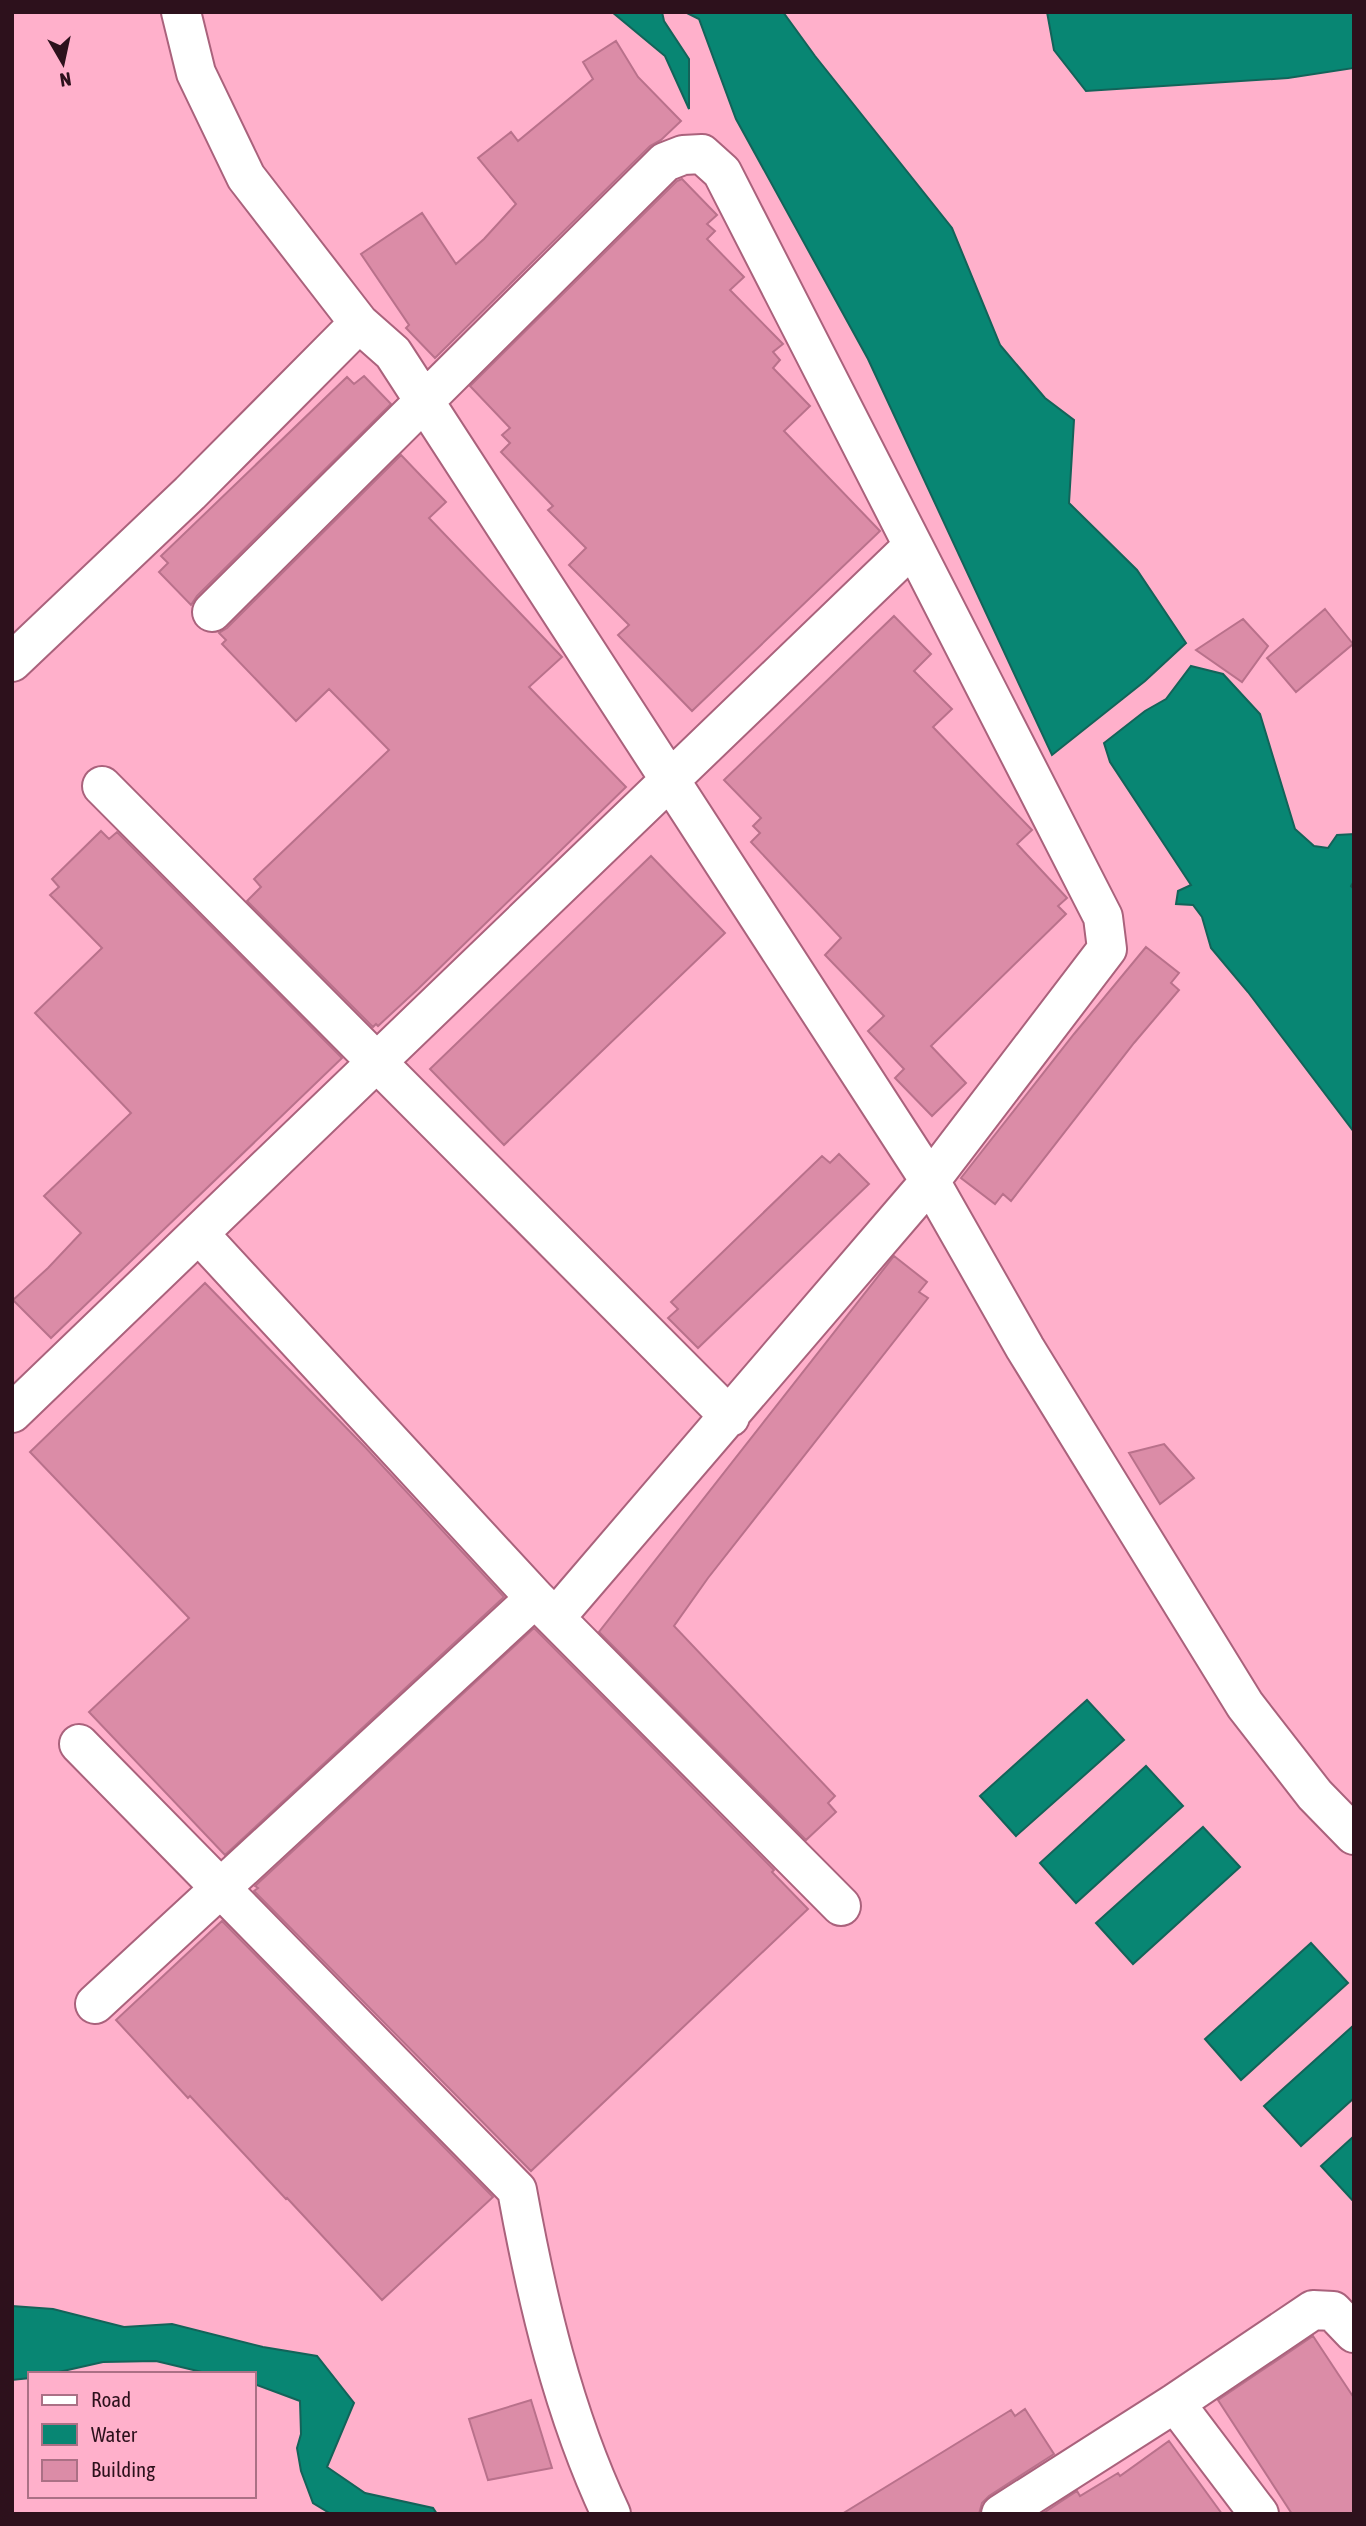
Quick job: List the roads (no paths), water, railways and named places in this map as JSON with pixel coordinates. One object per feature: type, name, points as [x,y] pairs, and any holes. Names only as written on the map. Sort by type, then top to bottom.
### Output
[{"type":"street","points":[[181,12],[196,73],[246,177],[359,323],[393,353],[930,1181],[1024,1348],[1245,1704],[1315,1795],[1354,1835]]},
{"type":"street","points":[[95,2004],[220,1888],[545,1608],[730,1417],[930,1181],[1107,950],[1103,916],[722,172],[702,154],[683,155],[665,162],[212,612]]},
{"type":"street","points":[[12,662],[190,493],[359,323]]},
{"type":"street","points":[[12,1413],[913,546]]},
{"type":"street","points":[[102,786],[730,1417]]},
{"type":"street","points":[[199,1234],[545,1608],[841,1906]]},
{"type":"street","points":[[79,1744],[517,2190],[528,2253],[553,2353],[591,2471],[611,2514]]},
{"type":"street","points":[[1001,2514],[1314,2310],[1333,2311],[1354,2333]]},
{"type":"street","points":[[1175,2403],[1259,2514]]},
{"type":"water","points":[[612,12],[662,12],[664,21],[689,59],[689,109],[665,56]]},
{"type":"water","points":[[685,12],[783,12],[952,228],[1000,345],[1045,398],[1074,420],[1069,503],[1137,570],[1186,643],[1145,681],[1052,755],[868,359],[736,119],[699,19]]},
{"type":"water","points":[[1047,12],[1354,12],[1354,68],[1288,78],[1086,91],[1054,50]]},
{"type":"water","points":[[1191,666],[1223,674],[1260,714],[1295,829],[1314,846],[1328,848],[1337,835],[1354,834],[1354,881],[1351,886],[1354,889],[1354,1132],[1248,992],[1211,948],[1202,917],[1193,905],[1176,904],[1178,891],[1191,885],[1110,762],[1104,743],[1145,711],[1166,699]]},
{"type":"water","points":[[1087,1700],[1124,1740],[1016,1836],[980,1796]]},
{"type":"water","points":[[1146,1766],[1183,1806],[1076,1903],[1040,1863]]},
{"type":"water","points":[[1203,1827],[1240,1867],[1133,1964],[1096,1923]]},
{"type":"water","points":[[1311,1943],[1348,1983],[1241,2080],[1205,2039]]},
{"type":"water","points":[[1354,2025],[1354,2098],[1301,2146],[1264,2106]]},
{"type":"water","points":[[1354,2136],[1354,2202],[1321,2166]]},
{"type":"water","points":[[12,2306],[53,2309],[124,2327],[172,2324],[263,2347],[317,2356],[354,2403],[327,2467],[365,2493],[433,2508],[437,2514],[331,2514],[313,2503],[301,2471],[297,2448],[301,2434],[300,2401],[256,2385],[256,2372],[202,2372],[156,2361],[103,2362],[59,2372],[28,2372],[28,2378],[12,2380]]}]
